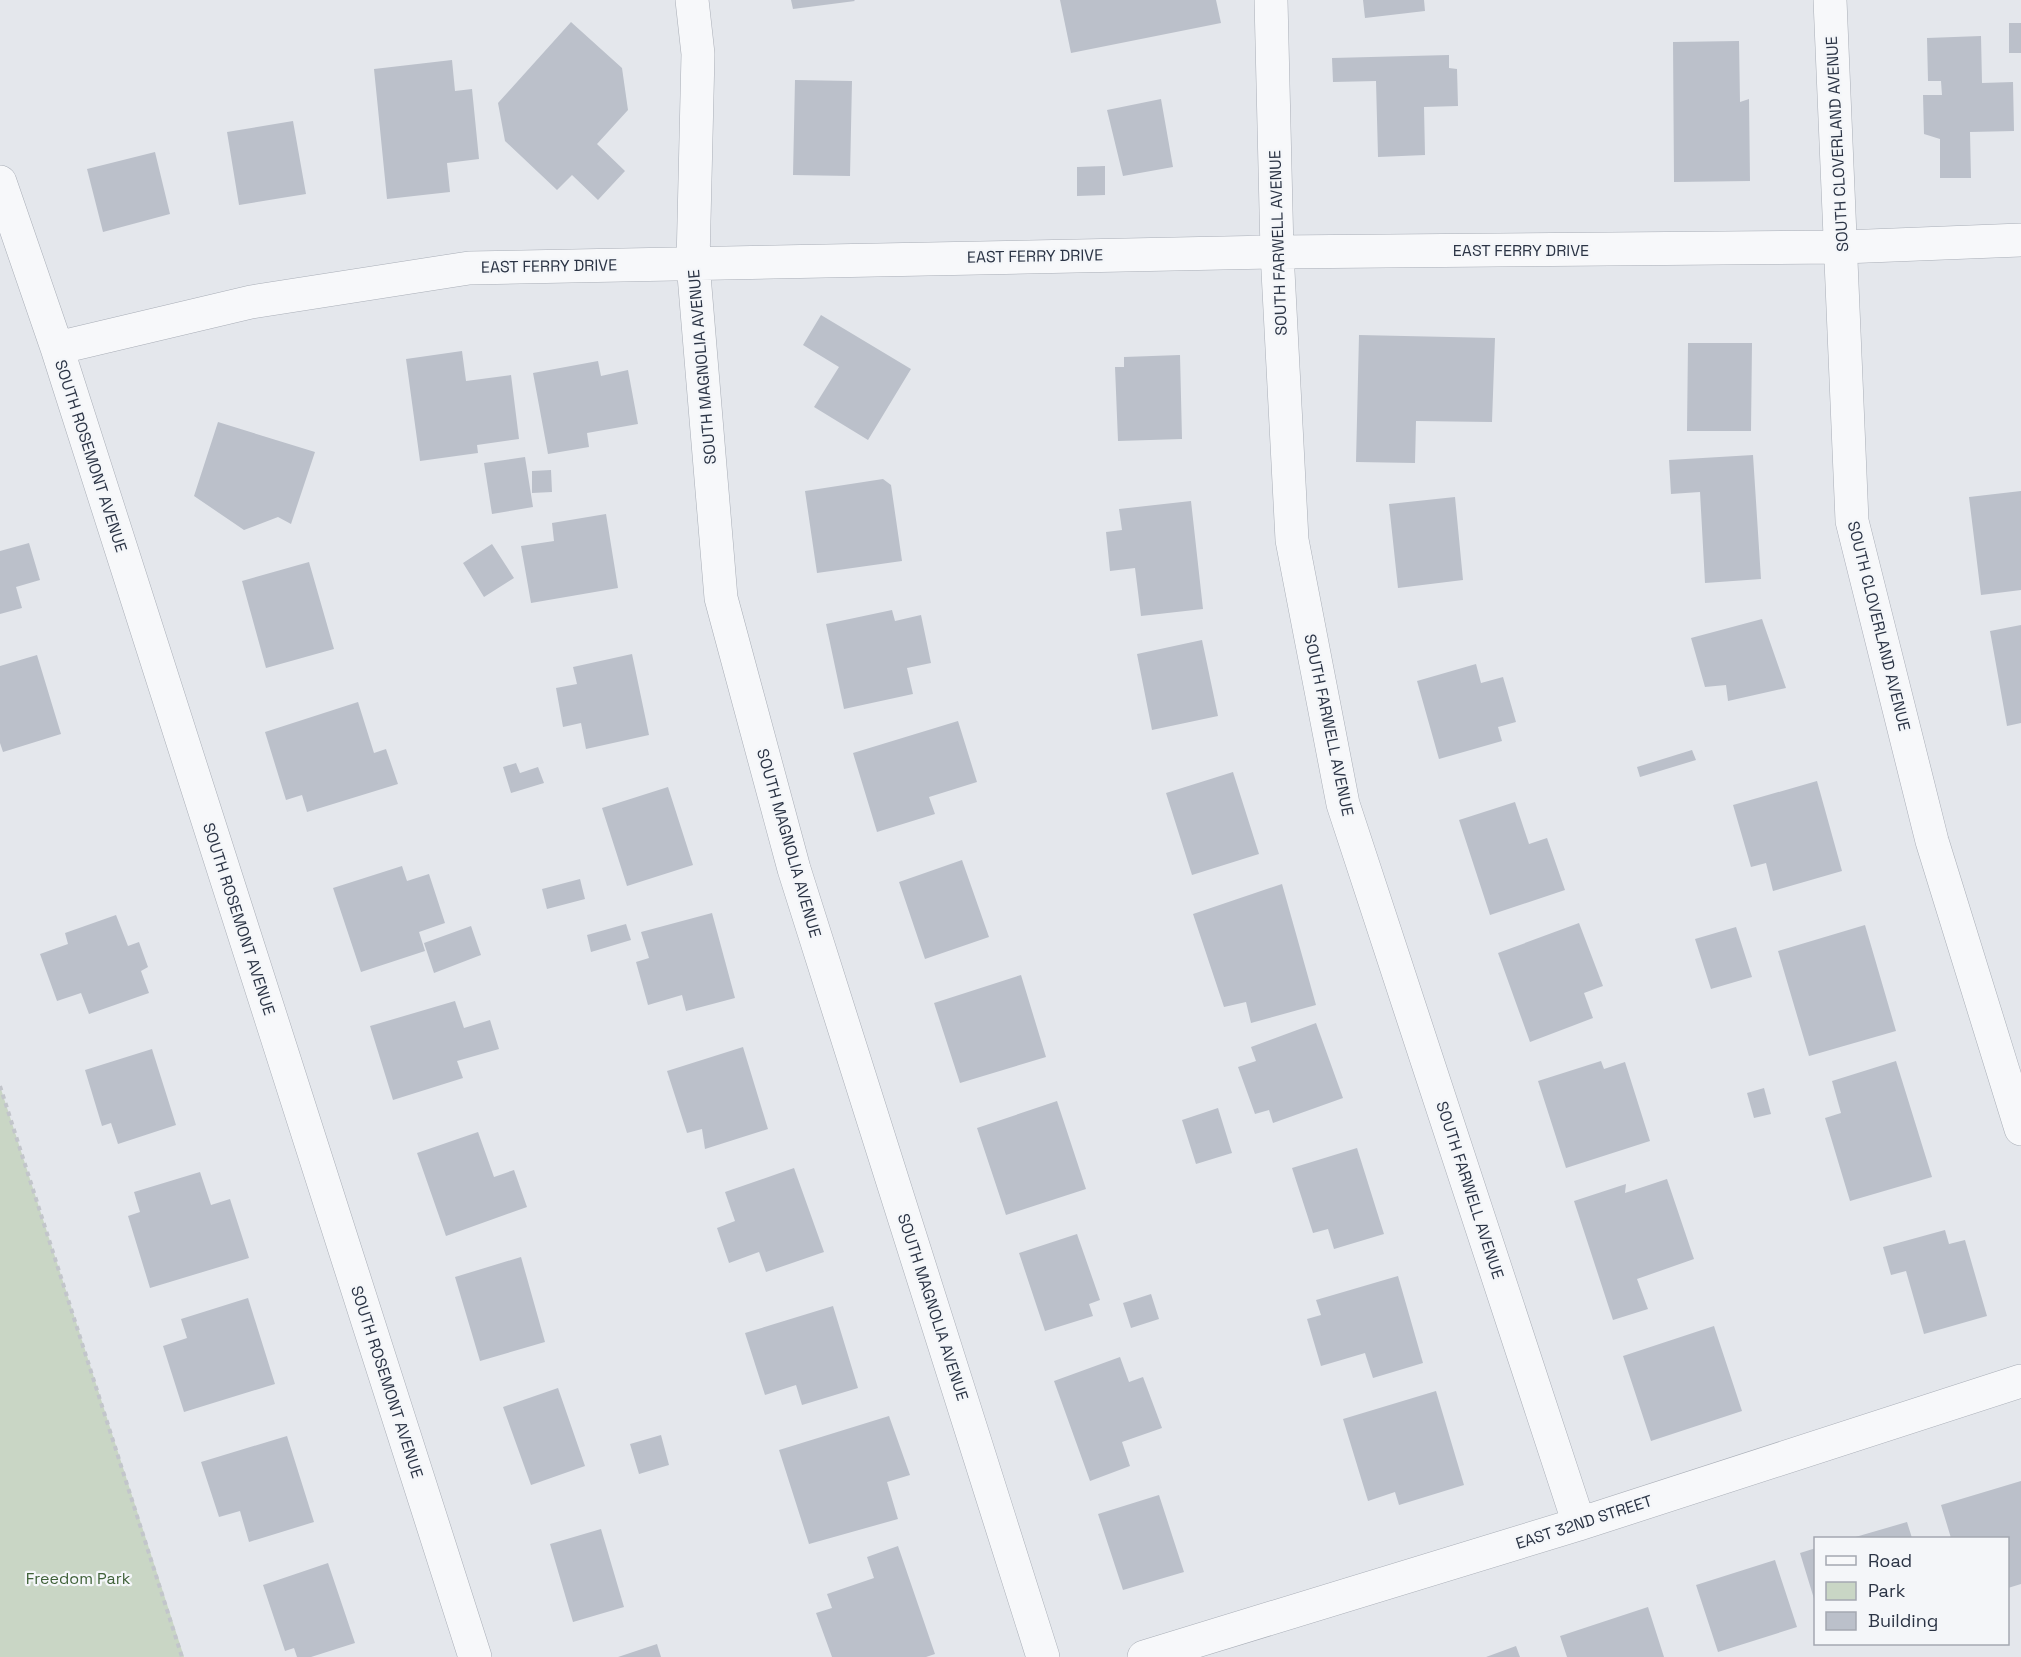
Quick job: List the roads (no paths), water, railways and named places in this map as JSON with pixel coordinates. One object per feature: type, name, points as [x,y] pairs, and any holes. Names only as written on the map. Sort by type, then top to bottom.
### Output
[{"type":"street","name":"SOUTH MAGNOLIA AVENUE","points":[[692,0],[698,54],[693,263],[721,598],[794,869],[1043,1657]]},
{"type":"street","name":"SOUTH FARWELL AVENUE","points":[[1271,0],[1277,252],[1292,540],[1343,804],[1579,1524]]},
{"type":"street","name":"SOUTH CLOVERLAND AVENUE","points":[[1830,0],[1843,247],[1852,521],[1932,841],[2021,1129]]},
{"type":"street","name":"SOUTH ROSEMONT AVENUE","points":[[0,182],[57,348],[475,1657]]},
{"type":"street","name":"EAST FERRY DRIVE","points":[[57,348],[251,302],[469,268],[1277,252],[1843,247],[2021,240]]},
{"type":"street","name":"EAST 32ND STREET","points":[[1144,1657],[1579,1524],[2021,1381]]},
{"type":"park label","name":"Freedom Park","points":[[78,1578]]}]
